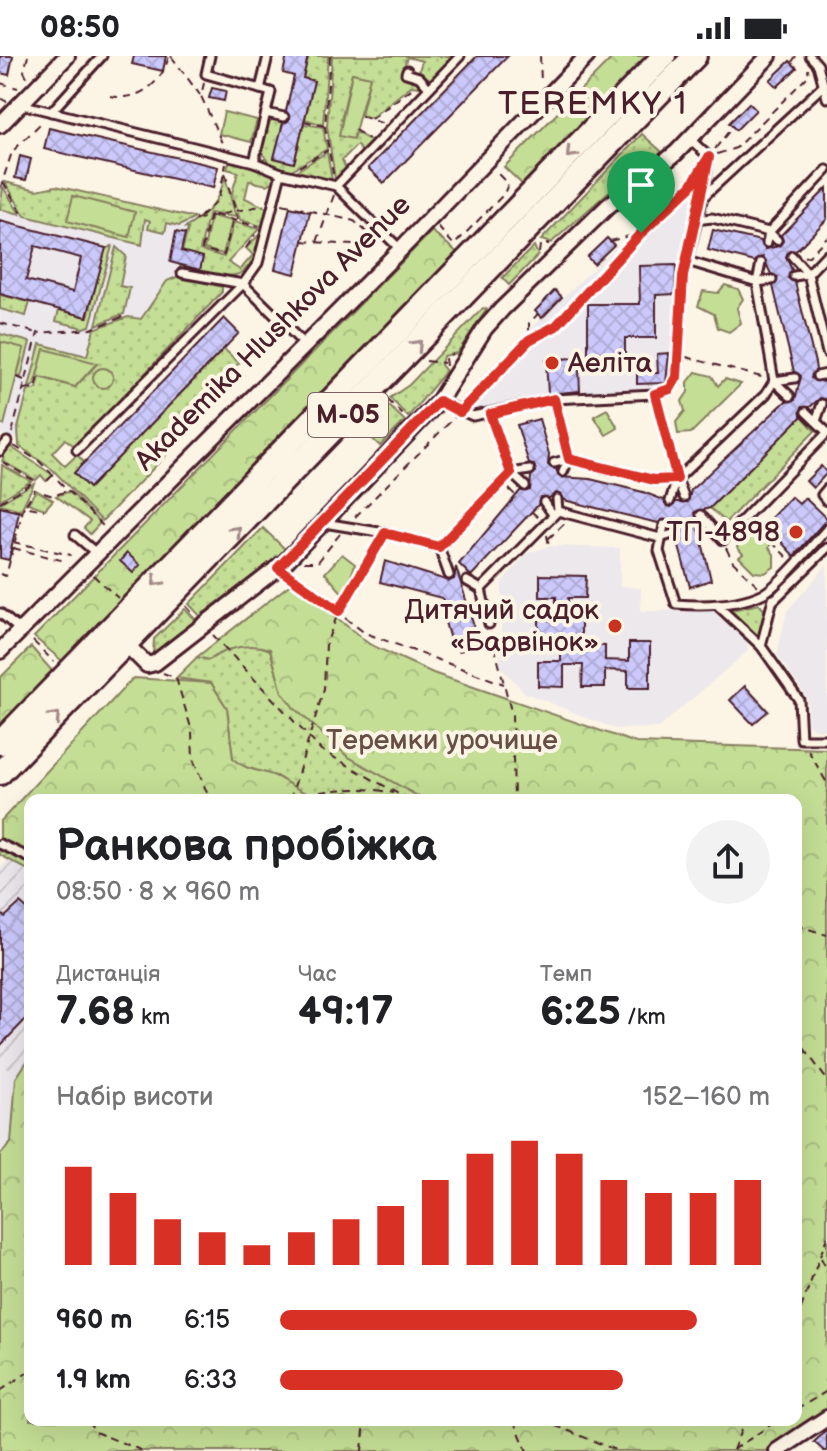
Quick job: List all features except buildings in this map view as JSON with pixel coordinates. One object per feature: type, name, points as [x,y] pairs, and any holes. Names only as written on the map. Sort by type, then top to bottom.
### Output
[{"type":"highway","name":"М-05","points":[[0,743],[664,56]]},
{"type":"highway","name":"М-05","points":[[0,773],[695,56]]},
{"type":"street","points":[[0,125],[16,98],[67,56]]},
{"type":"street","name":"Akademika Hlushkova Avenue","points":[[0,651],[398,253],[587,56]]},
{"type":"street","points":[[126,644],[147,665],[155,663],[282,565],[439,401],[485,328],[502,309],[608,206],[690,139],[769,56]]},
{"type":"street","points":[[777,1451],[827,1418]]},
{"type":"lane","points":[[51,112],[102,56]]},
{"type":"lane","points":[[210,56],[206,74],[271,92],[254,162]]},
{"type":"lane","points":[[260,89],[268,56]]},
{"type":"lane","points":[[336,186],[460,56]]},
{"type":"lane","points":[[810,56],[818,65],[827,98]]},
{"type":"lane","points":[[407,70],[406,73],[419,77],[429,88]]},
{"type":"lane","points":[[703,197],[824,85]]},
{"type":"lane","points":[[16,98],[51,112],[254,162],[281,173],[336,186],[398,253]]},
{"type":"lane","points":[[266,113],[284,117]]},
{"type":"lane","points":[[439,401],[473,416],[554,399],[655,394],[670,389],[677,377],[680,304],[709,157],[690,139]]},
{"type":"lane","points":[[767,243],[769,232],[827,170]]},
{"type":"lane","points":[[77,450],[243,284],[258,263],[281,173]]},
{"type":"lane","points":[[695,220],[712,218],[769,232],[777,240]]},
{"type":"lane","points":[[795,253],[808,274],[827,353]]},
{"type":"lane","points":[[794,276],[808,274],[827,254]]},
{"type":"lane","points":[[687,261],[757,282],[772,280]]},
{"type":"lane","points":[[761,263],[757,282],[774,381],[790,396]]},
{"type":"lane","points":[[182,273],[243,284],[305,345]]},
{"type":"lane","points":[[817,376],[827,374]]},
{"type":"lane","points":[[774,381],[795,378]]},
{"type":"lane","points":[[670,501],[677,479],[766,394],[774,381]]},
{"type":"lane","points":[[554,399],[569,459],[563,472]]},
{"type":"lane","points":[[816,421],[822,404]]},
{"type":"lane","points":[[701,515],[722,540],[736,527],[827,432],[806,412]]},
{"type":"lane","points":[[490,414],[511,473],[525,486]]},
{"type":"lane","points":[[0,451],[7,442]]},
{"type":"lane","points":[[554,463],[569,459],[654,480],[677,479]]},
{"type":"lane","points":[[439,547],[511,473],[530,470]]},
{"type":"lane","points":[[677,479],[684,497]]},
{"type":"lane","points":[[827,489],[822,495],[827,501]]},
{"type":"lane","points":[[481,589],[555,512],[557,499]]},
{"type":"lane","points":[[544,502],[555,512],[660,538],[673,534]]},
{"type":"lane","points":[[324,523],[348,525],[439,547]]},
{"type":"lane","points":[[664,525],[659,551],[676,604],[717,605],[765,592],[827,529]]},
{"type":"lane","points":[[699,527],[711,529]]},
{"type":"lane","points":[[75,535],[96,553]]},
{"type":"lane","points":[[439,547],[449,575]]},
{"type":"lane","points":[[761,646],[774,600],[827,548]]},
{"type":"lane","points":[[467,581],[481,589],[489,624]]},
{"type":"lane","points":[[765,592],[774,600]]},
{"type":"lane","points":[[717,605],[761,646],[799,700],[801,739],[827,739]]},
{"type":"lane","points":[[0,613],[20,630]]},
{"type":"lane","points":[[1,847],[24,856]]},
{"type":"path","points":[[28,56],[24,71],[29,80]]},
{"type":"path","points":[[110,96],[125,99],[156,83],[166,70],[170,56]]},
{"type":"path","points":[[170,56],[201,96]]},
{"type":"path","points":[[317,242],[336,186],[325,127],[330,56]]},
{"type":"path","points":[[540,56],[541,83]]},
{"type":"path","points":[[792,62],[796,56]]},
{"type":"path","points":[[709,157],[736,148],[809,75],[807,65]]},
{"type":"path","points":[[0,83],[16,98]]},
{"type":"path","points":[[371,119],[411,87],[429,88]]},
{"type":"path","points":[[0,98],[16,98]]},
{"type":"path","points":[[0,189],[12,152],[51,112]]},
{"type":"path","points":[[361,116],[393,127]]},
{"type":"path","points":[[304,121],[325,127]]},
{"type":"path","points":[[282,565],[318,562],[348,525],[529,340],[556,326],[641,233],[691,186],[733,126]]},
{"type":"path","points":[[355,130],[377,143]]},
{"type":"path","points":[[281,173],[294,171],[329,149]]},
{"type":"path","points":[[442,233],[454,245],[504,194],[508,184],[485,162]]},
{"type":"path","points":[[224,171],[239,221]]},
{"type":"path","points":[[3,181],[23,215]]},
{"type":"path","points":[[195,220],[210,214],[275,203],[354,221],[398,253]]},
{"type":"path","points":[[205,213],[262,228],[246,248]]},
{"type":"path","points":[[210,214],[202,249],[224,255],[233,220]]},
{"type":"path","points":[[610,241],[641,233]]},
{"type":"path","points":[[795,253],[809,256],[827,237]]},
{"type":"path","points":[[303,241],[364,246],[370,250]]},
{"type":"path","points":[[542,257],[540,245],[544,243],[553,247]]},
{"type":"path","points":[[529,340],[529,323],[538,314]]},
{"type":"path","points":[[0,323],[38,333],[91,329],[125,316]]},
{"type":"path","points":[[38,333],[7,442],[54,474],[114,535]]},
{"type":"path","points":[[678,354],[774,381]]},
{"type":"path","points":[[444,363],[448,355],[458,355]]},
{"type":"path","points":[[426,361],[444,363],[449,370]]},
{"type":"path","points":[[23,389],[36,388],[39,376]]},
{"type":"path","points":[[17,377],[26,380]]},
{"type":"path","points":[[655,394],[677,479]]},
{"type":"path","points":[[386,398],[408,420]]},
{"type":"path","points":[[0,504],[35,481],[1,461]]},
{"type":"path","points":[[47,481],[54,474]]},
{"type":"path","points":[[0,574],[6,576],[22,512],[35,489]]},
{"type":"path","points":[[44,493],[53,496],[70,490]]},
{"type":"path","points":[[0,504],[22,512]]},
{"type":"path","points":[[26,504],[44,510]]},
{"type":"path","points":[[548,540],[573,515]]},
{"type":"path","points":[[736,527],[757,528],[794,563]]},
{"type":"path","points":[[292,794],[324,689],[326,644],[339,611],[385,533]]},
{"type":"path","points":[[722,540],[733,562],[765,592]]},
{"type":"path","points":[[14,542],[71,555]]},
{"type":"path","points":[[13,548],[65,561]]},
{"type":"path","points":[[282,565],[365,633],[504,684]]},
{"type":"path","points":[[83,566],[121,601]]},
{"type":"path","points":[[489,624],[512,715],[514,794]]},
{"type":"path","points":[[213,635],[321,750],[397,794]]},
{"type":"path","points":[[147,665],[176,678],[192,731],[193,759],[208,794]]},
{"type":"path","points":[[801,739],[827,783]]},
{"type":"path","points":[[326,794],[361,789],[397,794]]},
{"type":"path","points":[[802,927],[827,935]]},
{"type":"path","points":[[802,1045],[827,1080]]},
{"type":"path","points":[[802,1306],[827,1237]]},
{"type":"path","points":[[821,1257],[827,1270]]},
{"type":"path","points":[[0,1391],[24,1375]]},
{"type":"path","points":[[802,1406],[827,1391]]},
{"type":"path","points":[[92,1426],[95,1432],[143,1451]]},
{"type":"path","points":[[362,1451],[364,1426]]},
{"type":"path","points":[[517,1426],[527,1451]]},
{"type":"path","points":[[557,1426],[618,1451]]},
{"type":"path","points":[[733,1451],[743,1426]]},
{"type":"path","points":[[733,1451],[769,1426]]},
{"type":"shaded area","points":[[0,180],[37,190],[56,186],[195,218],[178,291],[27,441],[0,434]]},
{"type":"shaded area","points":[[693,192],[681,378],[668,395],[560,402],[478,421],[463,416],[527,347],[526,333],[618,245],[644,235]]},
{"type":"shaded area","name":"Дитячий садок «Барвінок»","points":[[549,546],[620,548],[620,586],[641,588],[641,611],[712,610],[747,642],[748,651],[658,728],[615,729],[525,693],[500,666],[502,582],[528,553]]},
{"type":"shaded area","points":[[827,565],[827,730],[814,729],[808,724],[807,698],[777,654],[787,611]]},
{"type":"shaded area","points":[[9,860],[24,868],[24,1066],[16,1078],[0,1063],[0,869]]},
{"type":"shaded area","points":[[0,1063],[16,1078],[11,1143],[0,1155]]},
{"type":"green space","points":[[308,56],[328,56],[323,125],[305,119],[314,81],[303,78]]},
{"type":"green space","points":[[332,56],[456,57],[431,80],[419,71],[422,61],[407,57],[402,74],[417,79],[420,87],[411,86],[371,118],[361,115],[370,77],[352,73],[341,120],[353,139],[355,132],[373,142],[362,153],[357,145],[342,160],[347,171],[335,179],[327,126]]},
{"type":"green space","points":[[614,56],[651,56],[523,185],[504,167]]},
{"type":"green space","points":[[352,73],[370,77],[353,139],[339,136]]},
{"type":"green space","points":[[224,112],[257,120],[251,142],[219,134]]},
{"type":"green space","points":[[273,118],[284,119],[274,158],[294,163],[304,124],[323,127],[327,149],[290,171],[269,163],[261,151],[267,124]]},
{"type":"green space","points":[[642,134],[662,152],[631,175],[626,171],[615,174],[614,187],[551,243],[541,240]]},
{"type":"green space","points":[[327,152],[332,180],[295,172]]},
{"type":"green space","points":[[230,159],[276,174],[275,181],[267,185],[249,181],[245,198],[267,208],[265,227],[240,220],[232,193],[238,172],[227,169]]},
{"type":"green space","points":[[225,177],[236,217],[209,213],[200,250],[224,257],[234,222],[259,229],[228,262],[240,270],[253,255],[246,248],[264,230],[258,249],[251,263],[236,275],[181,268],[179,263],[188,229],[185,228],[211,207]]},
{"type":"green space","points":[[5,182],[37,190],[56,186],[195,218],[179,226],[167,223],[165,232],[148,228],[150,221],[145,219],[142,245],[25,216]]},
{"type":"green space","points":[[3,187],[20,214],[0,209]]},
{"type":"green space","points":[[73,196],[135,212],[129,237],[67,221]]},
{"type":"green space","points":[[211,216],[232,221],[223,254],[204,249]]},
{"type":"green space","points":[[432,231],[459,254],[62,661],[34,637]]},
{"type":"green space","points":[[112,246],[90,326],[83,328],[56,321],[59,310],[88,317],[105,249]]},
{"type":"green space","points":[[534,246],[538,255],[509,285],[502,278]]},
{"type":"green space","points":[[116,247],[126,256],[120,286],[130,288],[124,314],[96,325]]},
{"type":"green space","points":[[179,276],[222,287],[222,292],[79,443],[73,445],[65,439],[52,453],[65,466],[77,455],[84,462],[74,473],[89,488],[224,349],[239,363],[235,367],[244,375],[102,521],[53,470],[19,446],[18,428],[28,391],[37,389],[40,377],[75,387],[97,364],[44,350],[34,386],[29,387],[40,344],[87,356],[94,329],[128,317],[141,319],[167,281]]},
{"type":"green space","points":[[725,285],[738,289],[743,299],[737,308],[741,323],[729,332],[718,328],[714,314],[698,306],[703,291],[718,293]]},
{"type":"green space","points":[[0,295],[30,302],[26,316],[0,309]]},
{"type":"green space","points":[[483,308],[487,309],[457,353],[443,356],[441,365],[446,371],[408,417],[390,398],[409,385]]},
{"type":"green space","points":[[0,334],[30,342],[21,377],[17,376],[24,348],[0,344]]},
{"type":"green space","points":[[1,342],[24,348],[4,425],[0,424]]},
{"type":"green space","points":[[44,349],[97,363],[75,387],[37,376]]},
{"type":"green space","points":[[103,368],[110,371],[113,378],[110,385],[103,388],[96,385],[93,378],[96,371]]},
{"type":"green space","points":[[696,372],[712,376],[718,386],[725,379],[741,384],[691,433],[678,434],[676,422],[685,411],[682,401],[688,392],[688,382]]},
{"type":"green space","points":[[385,402],[405,421],[380,446],[360,427]]},
{"type":"green space","points":[[607,409],[618,428],[606,435],[594,416]]},
{"type":"green space","points":[[802,416],[815,431],[726,522],[710,508]]},
{"type":"green space","points":[[8,445],[53,475],[46,481],[41,475],[36,480],[2,461]]},
{"type":"green space","points":[[2,465],[31,481],[0,500]]},
{"type":"green space","points":[[34,483],[21,510],[0,504],[0,503]]},
{"type":"green space","points":[[36,490],[53,500],[45,509],[28,503]]},
{"type":"green space","points":[[70,491],[100,523],[90,534],[84,528],[90,521],[56,496]]},
{"type":"green space","points":[[263,528],[286,550],[200,616],[189,604]]},
{"type":"green space","points":[[752,528],[771,542],[769,548],[774,554],[774,567],[765,573],[754,572],[739,557],[743,554],[737,547],[738,537]]},
{"type":"green space","points":[[342,554],[355,564],[345,596],[325,573]]},
{"type":"green space","name":"Теремки урочище","points":[[293,582],[369,644],[433,673],[636,743],[827,749],[827,1422],[791,1451],[0,1451],[0,1155],[11,1143],[16,1078],[24,1066],[24,1426],[802,1426],[802,794],[414,794],[347,756],[294,708],[282,692],[270,649],[246,646],[223,652],[209,660],[197,657]]},
{"type":"green space","points":[[759,604],[766,612],[759,640],[727,611]]},
{"type":"green space","points":[[185,609],[196,620],[153,654],[154,639]]},
{"type":"green space","points":[[255,644],[270,650],[282,692],[347,756],[414,794],[310,794],[298,791],[276,776],[244,769],[233,759],[227,708],[211,683],[176,678],[197,657],[209,660],[224,650]]},
{"type":"green space","points":[[31,647],[53,672],[0,727],[0,678]]},
{"type":"green space","name":"Теремки урочище","points":[[133,678],[211,683],[227,708],[233,759],[312,794],[26,794]]},
{"type":"green space","name":"Теремки урочище","points":[[24,796],[24,868],[0,855],[0,822]]},
{"type":"place","name":"Аеліта","points":[[552,363]]},
{"type":"place","name":"ТП-4898","points":[[796,532]]},
{"type":"place","name":"Дитячий садок «Барвінок»","points":[[615,626]]},
{"type":"district","name":"TEREMKY 1","points":[[593,104]]},
{"type":"route","points":[[709,157],[703,197],[683,276],[677,377],[670,389],[655,394],[677,479],[654,480],[569,459],[554,399],[500,410],[490,414],[511,473],[439,547],[385,533],[339,611],[278,568],[439,401],[460,412],[529,340],[556,326],[641,233],[691,186],[709,157]]}]
